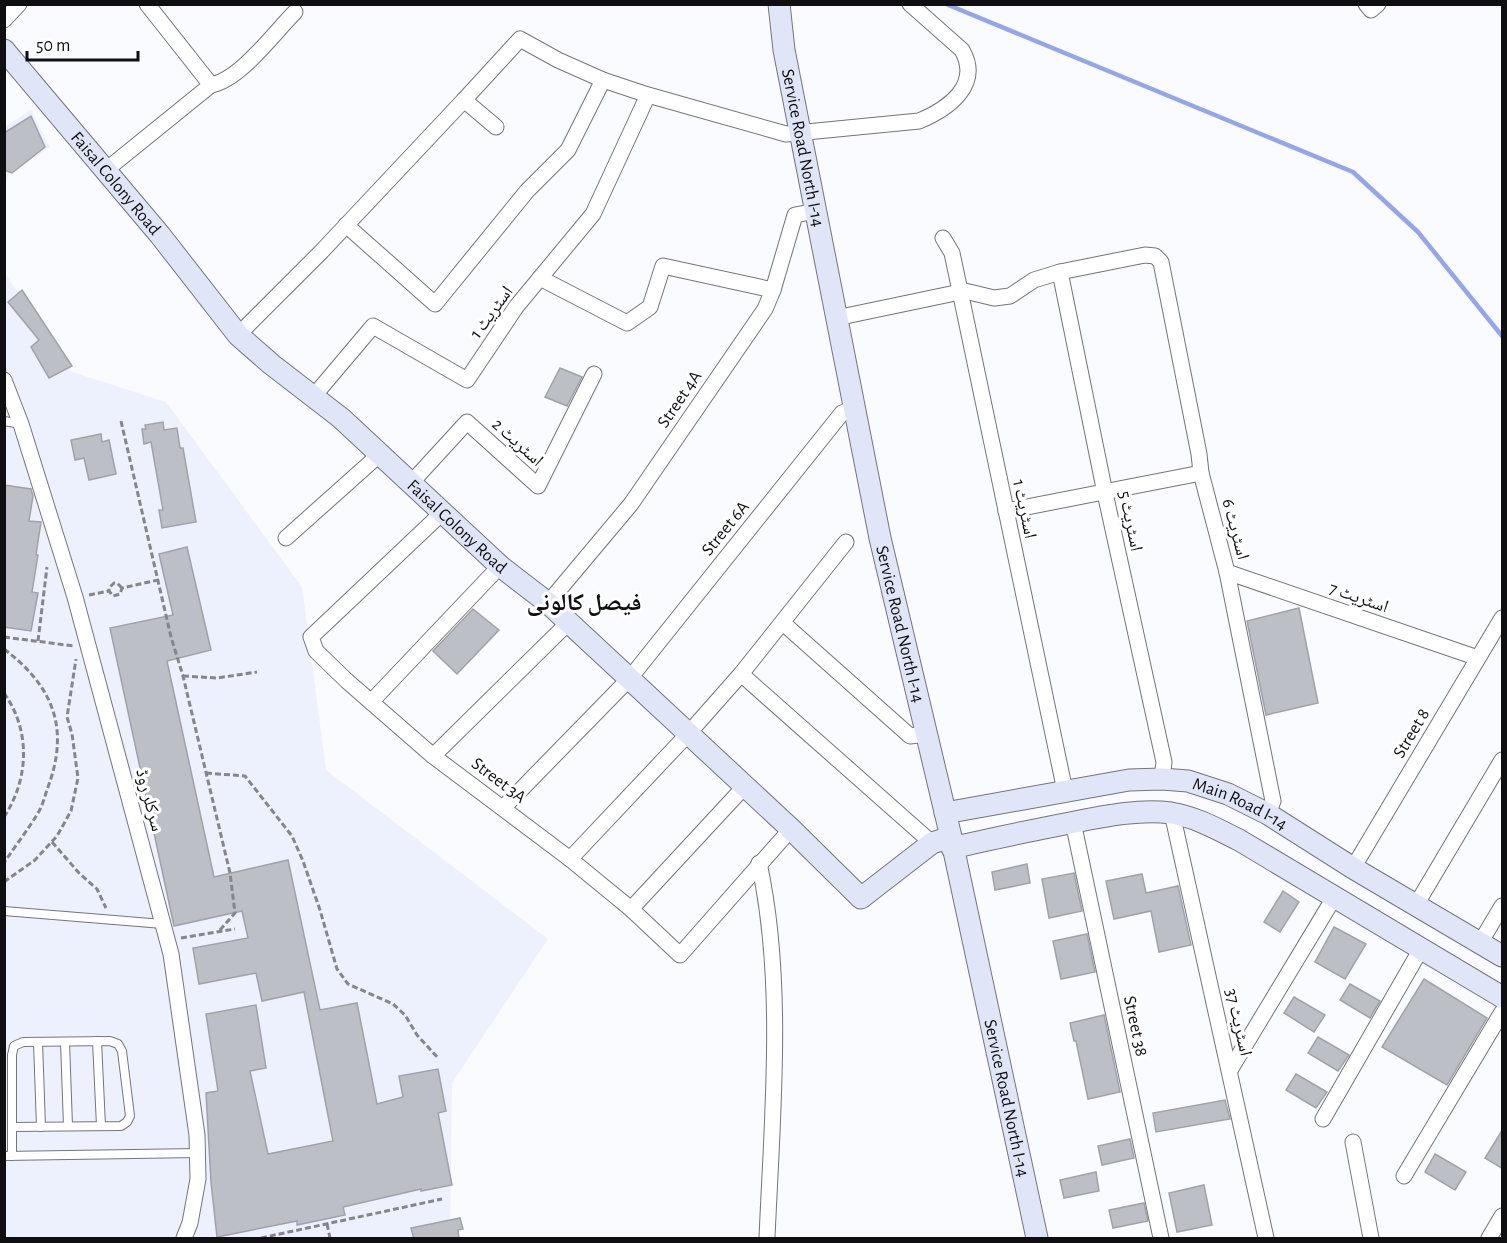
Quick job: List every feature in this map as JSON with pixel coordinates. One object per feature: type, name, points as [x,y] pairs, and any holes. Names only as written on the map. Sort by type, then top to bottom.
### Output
[{"type":"main road","name":"Service Road North I-14","points":[[779,4],[784,50],[880,538],[945,813],[945,843],[1037,1239]]},
{"type":"main road","name":"Faisal Colony Road","points":[[4,50],[160,235],[238,335],[271,364],[342,418],[500,566],[548,603],[791,829],[861,898],[945,843]]},
{"type":"main road","name":"Main Road I-14","points":[[945,813],[1129,780],[1188,781],[1205,786],[1268,814],[1353,868],[1503,956]]},
{"type":"main road","points":[[1031,797],[1036,829]]},
{"type":"main road","name":"Main Road I-14","points":[[945,843],[1118,814],[1172,813],[1201,820],[1335,896],[1503,997]]},
{"type":"street","points":[[4,20],[19,4]]},
{"type":"street","points":[[147,4],[211,84]]},
{"type":"street","points":[[238,335],[346,225],[520,39],[558,60],[603,80],[786,134],[800,134],[919,121],[938,113],[953,101],[963,88],[968,73],[967,60],[962,50],[910,4]]},
{"type":"street","points":[[106,170],[211,84],[222,82],[244,65],[295,12]]},
{"type":"street","points":[[346,225],[435,304],[527,191],[568,150],[603,80]]},
{"type":"street","name":"اسٹریٹ 1","points":[[313,397],[372,326],[467,380],[516,308],[593,214],[648,95]]},
{"type":"street","points":[[464,99],[496,127]]},
{"type":"street","name":"Street 4A","points":[[548,603],[631,504],[765,309],[773,290],[795,215],[816,211]]},
{"type":"street","name":"اسٹریٹ 1","points":[[943,238],[952,253],[1065,791]]},
{"type":"street","name":"اسٹریٹ 6","points":[[1060,272],[1145,255],[1155,256],[1161,262],[1201,473],[1227,572],[1273,801],[1268,814]]},
{"type":"street","points":[[540,278],[627,323],[650,307],[663,266],[773,290]]},
{"type":"street","points":[[836,318],[965,291],[994,298],[1010,296],[1034,280],[1060,272]]},
{"type":"street","name":"اسٹریٹ 5","points":[[1060,272],[1105,493],[1164,762],[1162,779]]},
{"type":"street","name":"اسٹریٹ 2","points":[[411,483],[467,422],[538,486],[594,374]]},
{"type":"street","name":"سرکلر روڈ","points":[[4,380],[21,424],[75,597],[168,941],[198,1153],[198,1179],[190,1222],[184,1239]]},
{"type":"street","name":"Street 6A","points":[[630,678],[842,413],[854,408]]},
{"type":"street","points":[[286,538],[380,454]]},
{"type":"street","points":[[1006,511],[1201,473]]},
{"type":"street","name":"Street 3A","points":[[443,512],[311,637],[316,651],[433,756],[570,859],[631,909],[680,955],[759,863]]},
{"type":"street","points":[[570,859],[688,734],[741,674],[846,542]]},
{"type":"street","points":[[371,702],[500,566]]},
{"type":"street","name":"اسٹریٹ 7","points":[[1227,572],[1478,658]]},
{"type":"street","name":"Street 8","points":[[1353,868],[1503,618]]},
{"type":"street","points":[[433,756],[568,623]]},
{"type":"street","points":[[783,623],[910,736],[926,734]]},
{"type":"street","points":[[741,674],[945,843]]},
{"type":"street","points":[[503,808],[630,678]]},
{"type":"street","points":[[1416,905],[1503,760]]},
{"type":"street","points":[[631,909],[745,786]]},
{"type":"street","name":"اسٹریٹ 37","points":[[1172,813],[1266,1239]]},
{"type":"street","name":"Street 38","points":[[1073,822],[1161,1239]]},
{"type":"street","points":[[767,1239],[774,1075],[773,970],[767,906],[759,863],[791,829]]},
{"type":"street","points":[[1230,1070],[1335,896]]},
{"type":"street","points":[[1480,943],[1503,906]]},
{"type":"street","points":[[1323,1119],[1421,949]]},
{"type":"street","points":[[1404,1176],[1503,1012]]},
{"type":"street","points":[[1353,1142],[1371,1239]]},
{"type":"street","points":[[1490,1239],[1503,1216]]},
{"type":"lane","points":[[4,421],[21,424]]},
{"type":"lane","points":[[4,911],[163,924]]},
{"type":"lane","points":[[97,1041],[100,1126]]},
{"type":"lane","points":[[12,1127],[121,1126],[127,1122],[130,1116],[122,1050],[118,1044],[110,1041],[23,1042],[15,1046],[12,1055],[12,1127],[8,1156],[198,1153]]},
{"type":"lane","points":[[38,1042],[41,1127]]},
{"type":"lane","points":[[65,1042],[68,1126]]},
{"type":"path","points":[[121,421],[171,637],[183,676],[230,873],[234,913],[219,932]]},
{"type":"path","points":[[38,641],[47,567]]},
{"type":"path","points":[[122,588],[158,579]]},
{"type":"path","points":[[109,591],[114,583],[122,588]]},
{"type":"path","points":[[109,591],[113,596],[117,596],[122,588]]},
{"type":"path","points":[[75,597],[109,591]]},
{"type":"path","points":[[4,637],[77,646],[67,717],[72,734],[78,778],[71,811],[52,842],[35,860],[4,882]]},
{"type":"path","points":[[4,649],[25,664],[43,687],[56,719],[58,746],[53,774],[39,811],[4,863]]},
{"type":"path","points":[[183,676],[217,678],[257,672]]},
{"type":"path","points":[[4,693],[16,714],[21,729],[24,753],[18,793],[4,817]]},
{"type":"path","points":[[206,772],[245,776],[292,836],[320,910],[337,969],[348,984],[393,1004],[405,1015],[417,1035],[439,1059]]},
{"type":"path","points":[[52,842],[79,873],[97,889],[112,920]]},
{"type":"path","points":[[168,941],[235,929]]},
{"type":"path","points":[[261,1239],[442,1199]]},
{"type":"path","points":[[327,1224],[330,1239]]},
{"type":"shaded area","points":[[31,110],[50,147],[8,175],[5,190],[5,127]]},
{"type":"shaded area","points":[[4,272],[72,372],[166,402],[302,587],[326,770],[548,939],[452,1083],[450,1238],[5,1238]]},
{"type":"building","points":[[31,116],[45,147],[12,173],[4,170],[4,133]]},
{"type":"building","points":[[22,290],[72,366],[49,378],[31,347],[39,340],[8,302]]},
{"type":"building","points":[[560,368],[582,377],[567,406],[545,397]]},
{"type":"building","points":[[163,422],[164,430],[177,428],[180,448],[183,448],[196,522],[162,528],[159,510],[163,510],[151,442],[144,444],[142,429],[146,429],[145,425]]},
{"type":"building","points":[[101,434],[102,442],[109,440],[116,474],[89,480],[84,458],[75,460],[71,440]]},
{"type":"building","points":[[4,485],[31,489],[33,496],[29,521],[41,522],[32,592],[38,593],[31,631],[4,627]]},
{"type":"building","points":[[187,547],[211,650],[167,661],[214,877],[288,860],[320,1010],[357,1003],[377,1104],[403,1097],[399,1076],[438,1069],[446,1111],[438,1113],[452,1185],[421,1191],[421,1189],[343,1207],[345,1215],[297,1225],[297,1221],[217,1237],[206,1093],[218,1091],[206,1014],[256,1005],[266,1068],[250,1071],[268,1154],[333,1141],[304,992],[262,1001],[256,973],[199,984],[193,948],[248,938],[242,911],[174,926],[110,628],[173,615],[159,554]]},
{"type":"building","points":[[1299,608],[1318,703],[1266,715],[1247,621]]},
{"type":"building","points":[[473,609],[499,630],[457,674],[433,651]]},
{"type":"building","points":[[1027,864],[1030,883],[995,890],[992,872]]},
{"type":"building","points":[[1074,873],[1082,911],[1049,918],[1042,879]]},
{"type":"building","points":[[1142,874],[1146,893],[1178,886],[1191,945],[1159,952],[1151,911],[1114,919],[1106,881]]},
{"type":"building","points":[[1283,891],[1299,902],[1280,932],[1264,922]]},
{"type":"building","points":[[1334,927],[1366,944],[1345,979],[1315,962]]},
{"type":"building","points":[[1087,934],[1095,972],[1061,979],[1053,941]]},
{"type":"building","points":[[1424,979],[1487,1018],[1447,1085],[1382,1047]]},
{"type":"building","points":[[1350,984],[1380,1001],[1370,1018],[1340,1000]]},
{"type":"building","points":[[1294,997],[1325,1015],[1314,1032],[1284,1013]]},
{"type":"building","points":[[1104,1015],[1120,1092],[1088,1099],[1070,1023]]},
{"type":"building","points":[[1318,1037],[1349,1055],[1338,1071],[1308,1053]]},
{"type":"building","points":[[1296,1074],[1327,1092],[1316,1108],[1286,1090]]},
{"type":"building","points":[[1225,1100],[1230,1119],[1156,1132],[1153,1113]]},
{"type":"building","points":[[1503,1129],[1503,1169],[1485,1158]]},
{"type":"building","points":[[1130,1139],[1134,1158],[1102,1165],[1098,1146]]},
{"type":"building","points":[[1435,1154],[1466,1172],[1455,1190],[1425,1172]]},
{"type":"building","points":[[1096,1172],[1099,1191],[1064,1198],[1060,1180]]},
{"type":"building","points":[[1204,1185],[1212,1225],[1177,1232],[1169,1193]]},
{"type":"building","points":[[1144,1203],[1148,1221],[1113,1228],[1109,1210]]},
{"type":"building","points":[[460,1218],[463,1229],[458,1230],[459,1239],[414,1239],[411,1228]]},
{"type":"waterway","points":[[946,4],[1353,172],[1418,232],[1502,336]]},
{"type":"district","name":"فیصل کالونی","points":[[584,602]]}]
